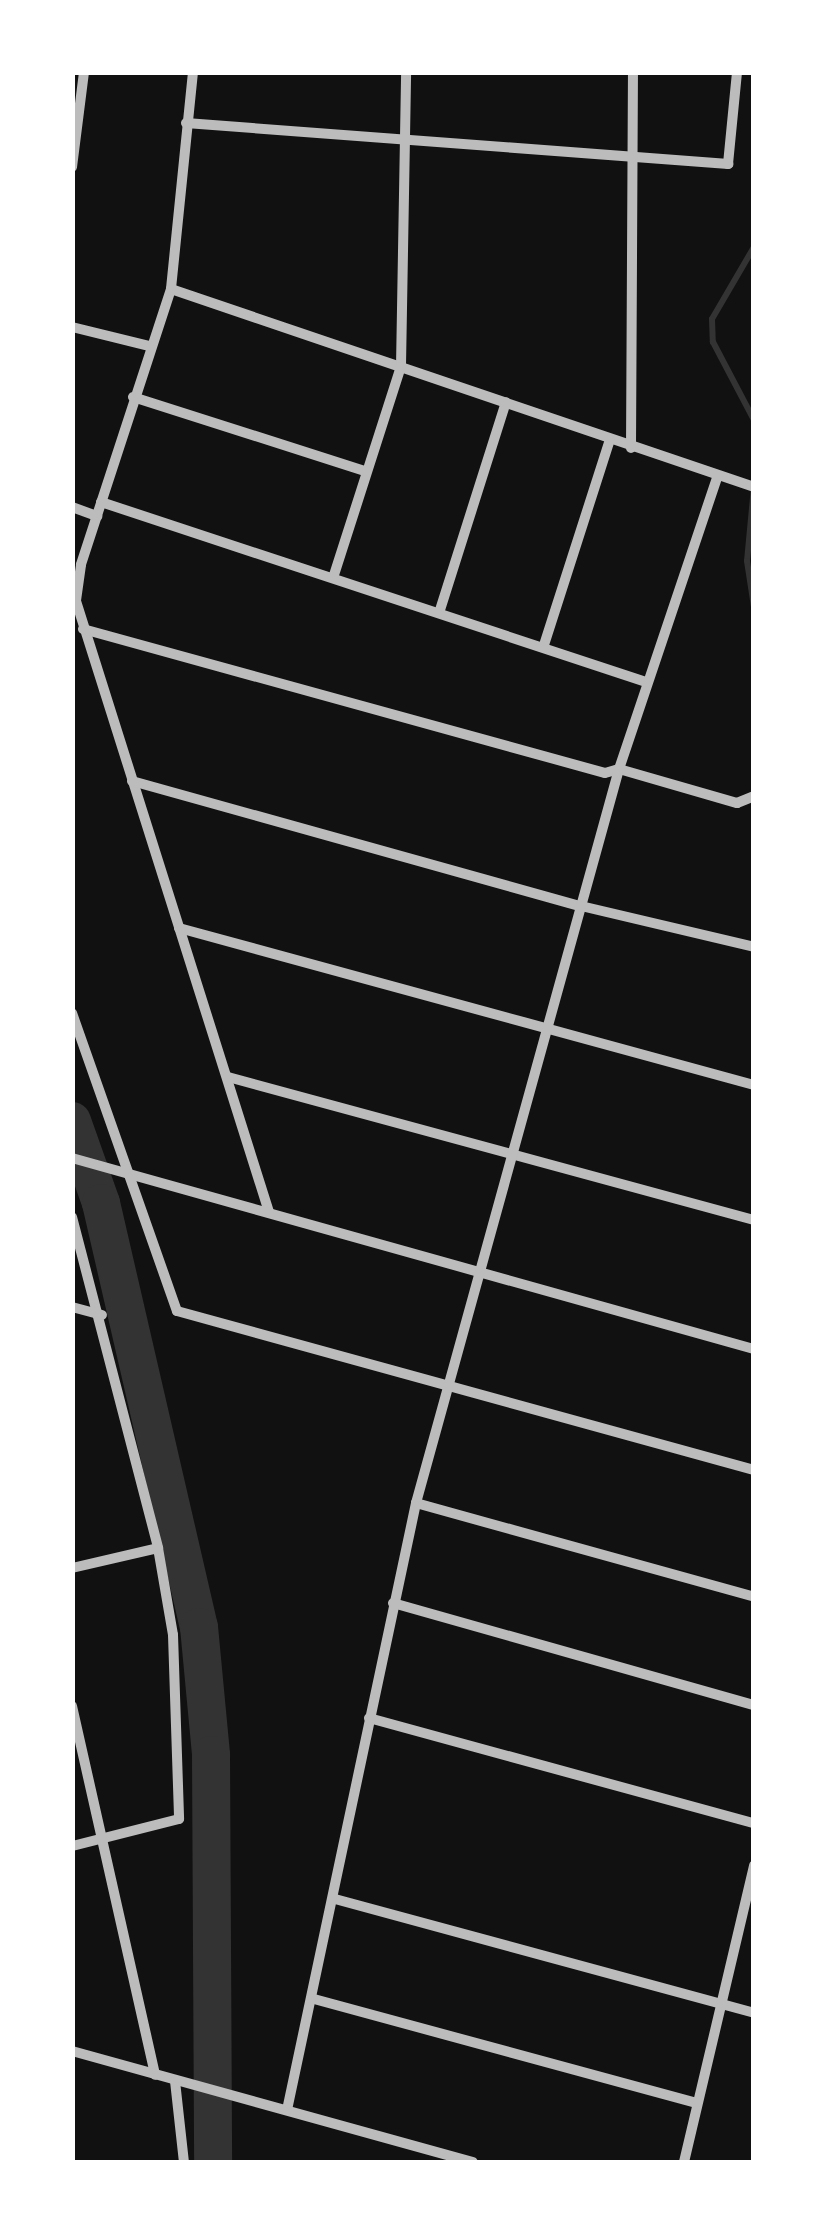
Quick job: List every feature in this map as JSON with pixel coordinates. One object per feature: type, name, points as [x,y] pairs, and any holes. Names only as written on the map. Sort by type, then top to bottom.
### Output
[{"type":"street","points":[[72,167],[84,72]]},
{"type":"street","points":[[193,72],[170,289],[133,398],[74,601],[269,1212]]},
{"type":"street","points":[[334,576],[400,366],[406,72]]},
{"type":"street","points":[[630,448],[633,72]]},
{"type":"street","points":[[186,123],[728,164],[737,72]]},
{"type":"street","points":[[170,289],[754,488]]},
{"type":"street","points":[[72,327],[150,346]]},
{"type":"street","points":[[133,398],[365,471]]},
{"type":"street","points":[[440,610],[506,402]]},
{"type":"street","points":[[544,645],[610,440]]},
{"type":"street","points":[[287,2110],[314,2000],[416,1503],[618,770],[717,477]]},
{"type":"street","points":[[101,502],[440,610],[646,682]]},
{"type":"street","points":[[72,507],[97,516]]},
{"type":"street","points":[[83,629],[606,773],[618,770],[737,803],[754,796]]},
{"type":"street","points":[[132,781],[581,906],[754,947]]},
{"type":"street","points":[[179,928],[754,1084]]},
{"type":"street","points":[[72,1013],[122,1171],[176,1311],[754,1470]]},
{"type":"street","points":[[228,1077],[754,1220]]},
{"type":"street","points":[[72,1158],[754,1348]]},
{"type":"street","points":[[72,1217],[102,1315],[158,1548],[173,1635],[179,1820],[72,1846]]},
{"type":"street","points":[[72,1308],[102,1315]]},
{"type":"street","points":[[416,1503],[754,1597]]},
{"type":"street","points":[[72,1568],[158,1548]]},
{"type":"street","points":[[393,1603],[754,1705]]},
{"type":"street","points":[[72,1706],[156,2076]]},
{"type":"street","points":[[369,1718],[754,1823]]},
{"type":"street","points":[[684,2162],[754,1865]]},
{"type":"street","points":[[335,1899],[754,2013]]},
{"type":"street","points":[[314,2000],[696,2103]]},
{"type":"street","points":[[72,2051],[193,2088],[260,2102],[474,2162]]},
{"type":"street","points":[[175,2081],[184,2162]]},
{"type":"waterway","points":[[754,247],[712,319],[713,342],[754,420]]},
{"type":"waterway","points":[[754,487],[747,561],[754,607]]},
{"type":"waterway","points":[[72,1121],[101,1203],[199,1627],[211,1755],[213,2162]]}]
